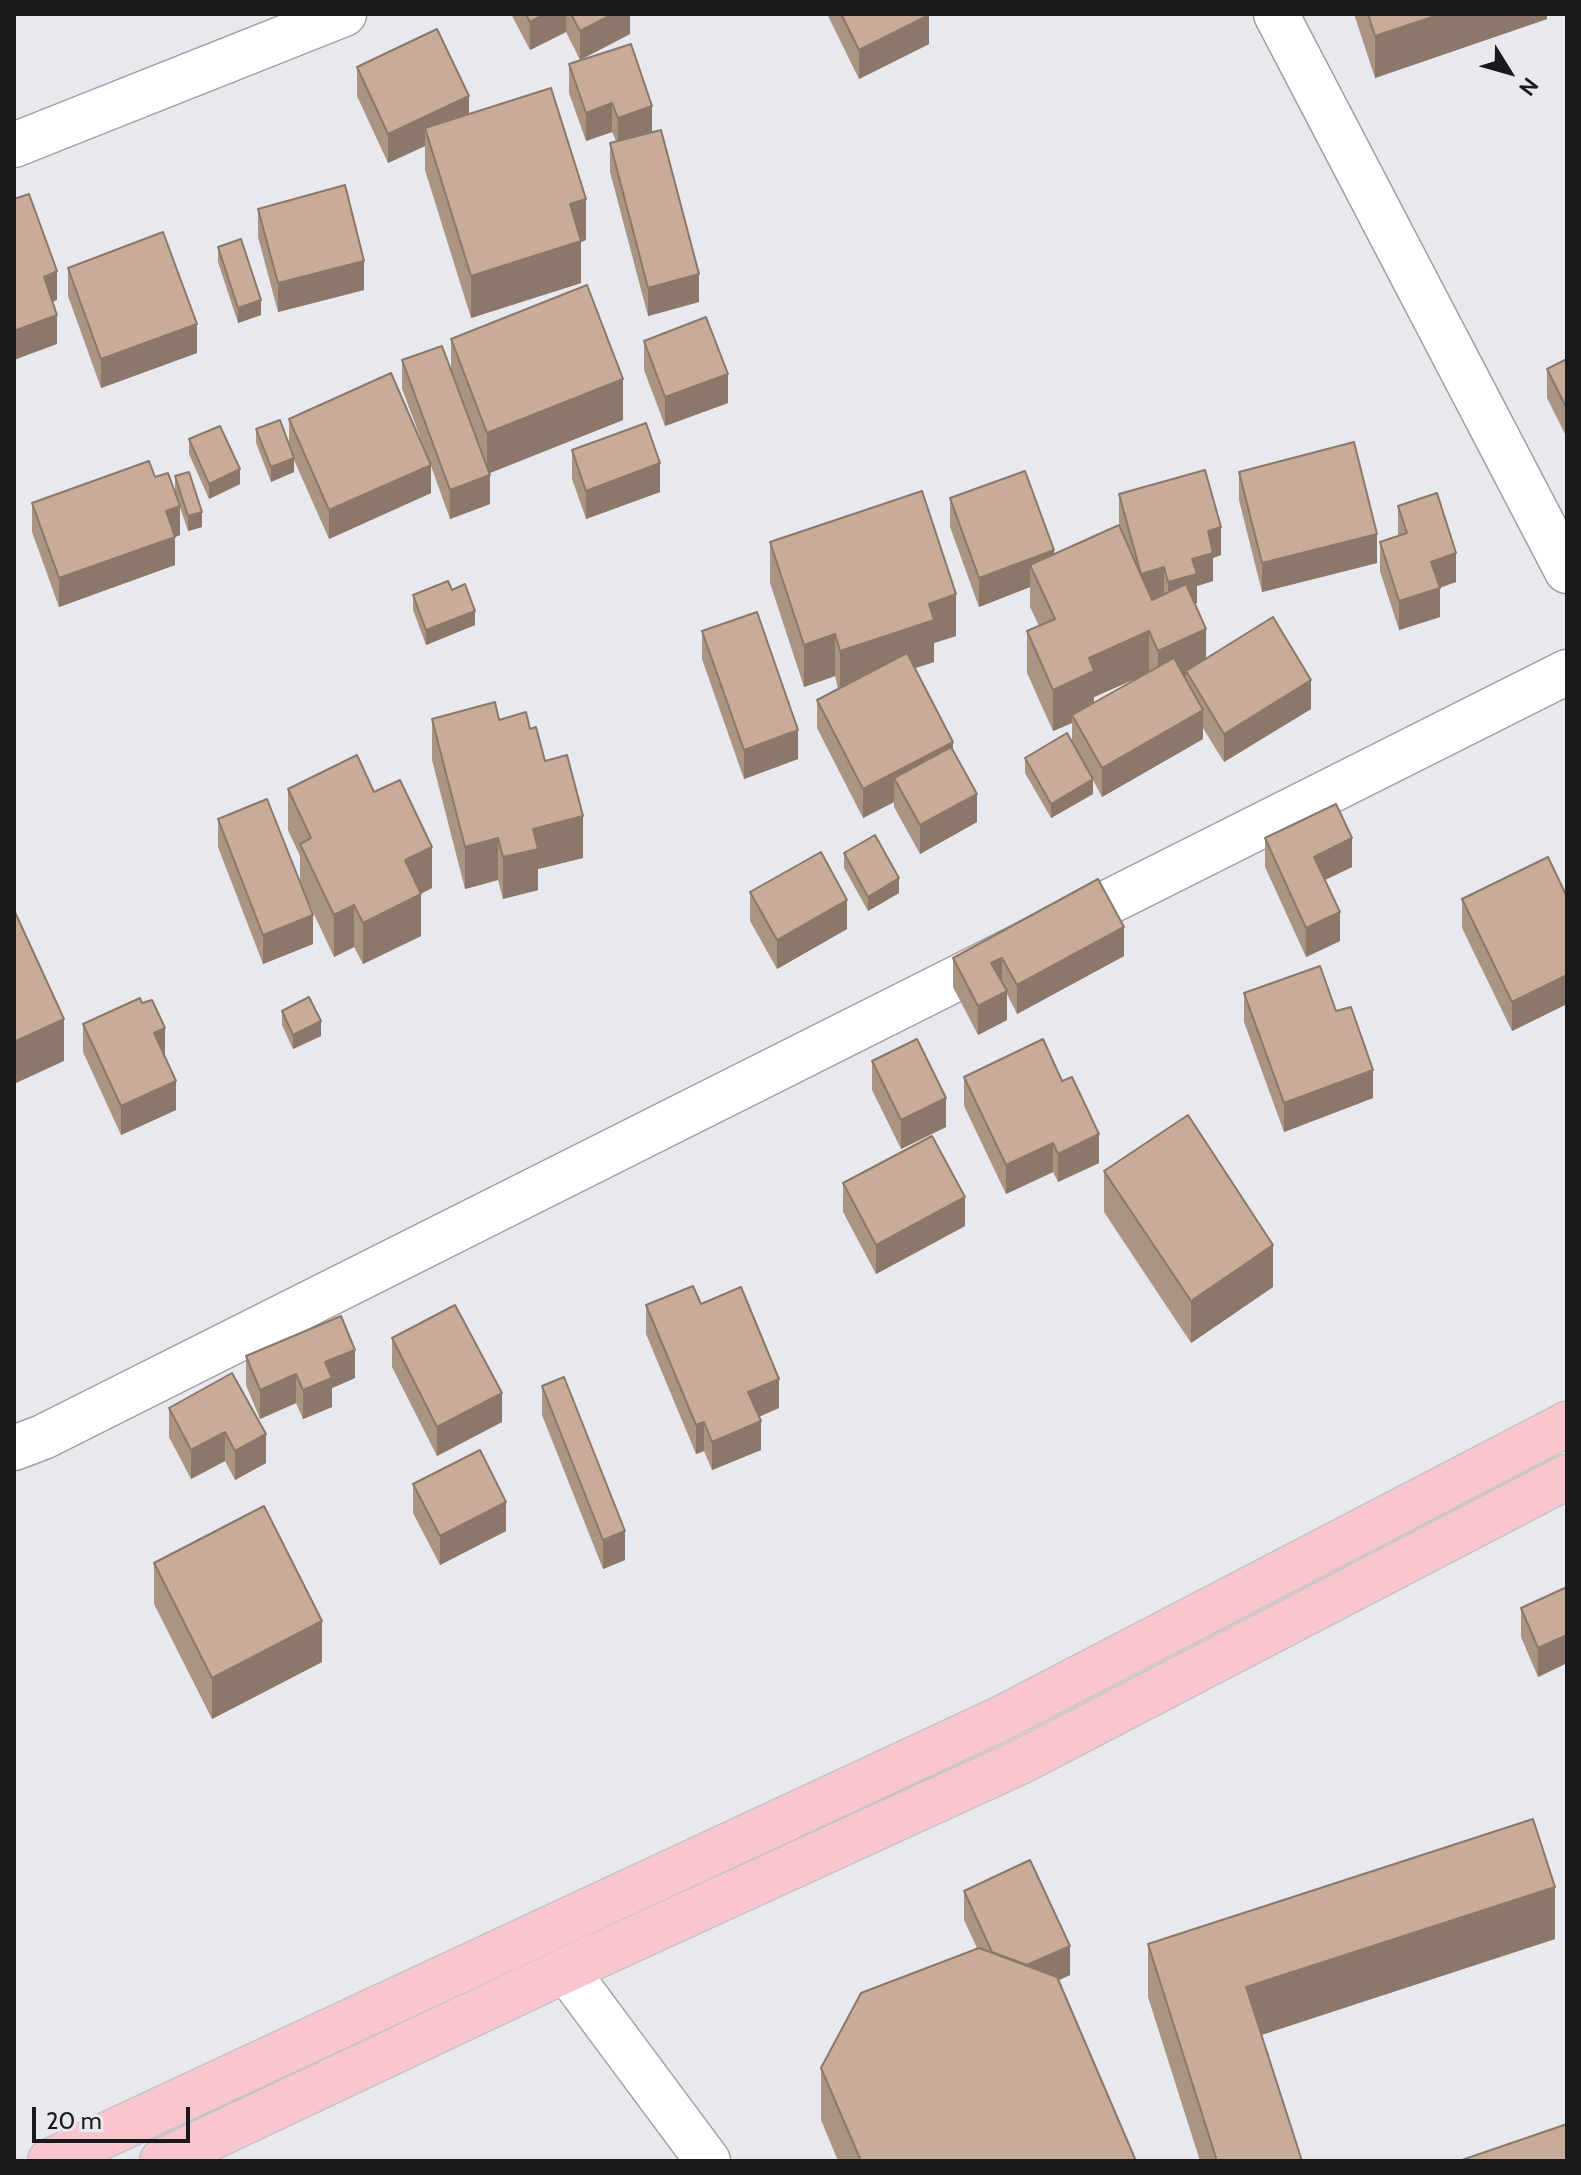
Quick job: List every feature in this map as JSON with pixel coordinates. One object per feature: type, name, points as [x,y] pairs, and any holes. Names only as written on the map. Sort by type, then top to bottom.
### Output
[{"type":"main road","points":[[50,2161],[1002,1718],[1567,1424]]},
{"type":"main road","points":[[162,2161],[566,1970],[1022,1761],[1567,1477]]},
{"type":"street","points":[[14,145],[344,14]]},
{"type":"street","points":[[1276,14],[1567,571]]},
{"type":"street","points":[[14,1448],[43,1437],[1567,672]]},
{"type":"street","points":[[566,1970],[708,2161]]},
{"type":"building","points":[[526,14],[545,14],[530,22]]},
{"type":"building","points":[[571,14],[613,14],[580,31]]},
{"type":"building","points":[[841,14],[928,14],[929,15],[859,50]]},
{"type":"building","points":[[1368,14],[1441,14],[1375,36]]},
{"type":"building","points":[[437,29],[469,96],[388,134],[357,67]]},
{"type":"building","points":[[631,44],[652,106],[618,118],[612,103],[586,113],[569,64]]},
{"type":"building","points":[[551,88],[586,199],[570,204],[581,241],[471,276],[425,128]]},
{"type":"building","points":[[661,130],[699,274],[648,288],[610,143]]},
{"type":"building","points":[[345,185],[364,261],[278,283],[258,209]]},
{"type":"building","points":[[29,194],[57,271],[44,277],[57,315],[14,331],[14,199]]},
{"type":"building","points":[[163,232],[197,324],[101,359],[68,268]]},
{"type":"building","points":[[241,239],[261,300],[238,308],[218,247]]},
{"type":"building","points":[[587,285],[623,379],[487,433],[451,339]]},
{"type":"building","points":[[706,317],[728,374],[665,397],[644,341]]},
{"type":"building","points":[[442,346],[490,475],[450,490],[402,360]]},
{"type":"building","points":[[1567,359],[1567,409],[1547,369]]},
{"type":"building","points":[[391,373],[431,465],[329,510],[289,419]]},
{"type":"building","points":[[280,420],[294,458],[271,467],[256,429]]},
{"type":"building","points":[[646,423],[660,463],[586,491],[572,450]]},
{"type":"building","points":[[220,426],[240,469],[209,484],[189,439]]},
{"type":"building","points":[[1354,442],[1377,534],[1262,563],[1239,472]]},
{"type":"building","points":[[149,461],[155,477],[168,473],[180,506],[166,511],[175,537],[59,578],[32,503]]},
{"type":"building","points":[[1205,470],[1221,527],[1208,531],[1213,553],[1192,559],[1197,574],[1168,582],[1164,567],[1141,574],[1119,494]]},
{"type":"building","points":[[1025,471],[1054,550],[979,578],[950,498]]},
{"type":"building","points":[[189,472],[202,512],[188,516],[175,476]]},
{"type":"building","points":[[922,491],[956,594],[929,604],[934,620],[840,651],[835,634],[804,645],[770,542]]},
{"type":"building","points":[[1437,493],[1456,553],[1431,562],[1440,588],[1399,601],[1380,542],[1407,533],[1398,506]]},
{"type":"building","points":[[1119,525],[1152,600],[1186,584],[1206,629],[1158,651],[1149,631],[1089,658],[1094,671],[1053,690],[1027,631],[1055,619],[1030,565]]},
{"type":"building","points":[[448,581],[452,590],[465,584],[475,611],[426,630],[413,595]]},
{"type":"building","points":[[757,612],[798,730],[744,750],[702,631]]},
{"type":"building","points":[[1273,617],[1311,680],[1224,734],[1186,671]]},
{"type":"building","points":[[907,653],[953,742],[863,789],[817,700]]},
{"type":"building","points":[[1174,658],[1203,710],[1102,768],[1072,715]]},
{"type":"building","points":[[495,702],[499,720],[526,712],[530,729],[536,727],[545,761],[567,755],[583,816],[533,829],[538,849],[503,857],[498,838],[465,847],[432,719]]},
{"type":"building","points":[[1067,733],[1093,779],[1051,804],[1025,758]]},
{"type":"building","points":[[951,747],[977,794],[920,825],[894,778]]},
{"type":"building","points":[[357,755],[374,792],[400,780],[432,847],[405,860],[421,894],[363,923],[354,905],[334,915],[300,844],[311,838],[288,789]]},
{"type":"building","points":[[267,799],[313,915],[263,935],[218,819]]},
{"type":"building","points":[[1336,804],[1352,838],[1314,857],[1340,912],[1306,928],[1265,838]]},
{"type":"building","points":[[875,835],[899,878],[868,897],[844,853]]},
{"type":"building","points":[[821,852],[847,900],[777,940],[750,892]]},
{"type":"building","points":[[1548,857],[1567,897],[1567,975],[1512,1002],[1462,899]]},
{"type":"building","points":[[1098,879],[1124,927],[1017,985],[1002,958],[991,963],[1007,991],[978,1006],[953,958]]},
{"type":"building","points":[[14,910],[64,1019],[14,1042]]},
{"type":"building","points":[[1320,966],[1336,1011],[1351,1007],[1373,1070],[1284,1103],[1244,993]]},
{"type":"building","points":[[309,997],[321,1021],[293,1035],[282,1011]]},
{"type":"building","points":[[140,998],[142,1003],[152,1000],[165,1028],[154,1033],[176,1081],[121,1106],[83,1024]]},
{"type":"building","points":[[917,1039],[946,1098],[901,1120],[872,1061]]},
{"type":"building","points":[[1043,1039],[1062,1081],[1072,1077],[1099,1134],[1058,1154],[1053,1143],[1006,1165],[964,1077]]},
{"type":"building","points":[[1188,1115],[1273,1245],[1191,1301],[1104,1171]]},
{"type":"building","points":[[932,1136],[965,1197],[876,1245],[843,1183]]},
{"type":"building","points":[[693,1286],[701,1304],[741,1287],[779,1379],[748,1392],[761,1421],[712,1442],[704,1422],[696,1425],[646,1305]]},
{"type":"building","points":[[455,1305],[502,1393],[437,1427],[392,1338]]},
{"type":"building","points":[[341,1316],[355,1350],[325,1362],[332,1378],[303,1390],[296,1374],[260,1390],[246,1356]]},
{"type":"building","points":[[232,1373],[266,1434],[235,1451],[225,1432],[191,1450],[169,1408]]},
{"type":"building","points":[[564,1377],[625,1531],[603,1540],[542,1386]]},
{"type":"building","points":[[480,1450],[506,1502],[440,1536],[413,1484]]},
{"type":"building","points":[[264,1506],[322,1621],[212,1678],[154,1563]]},
{"type":"building","points":[[1567,1587],[1567,1635],[1538,1648],[1521,1608]]},
{"type":"building","points":[[1533,1819],[1555,1887],[1246,1987],[1302,2161],[1217,2161],[1148,1944]]},
{"type":"building","points":[[1030,1860],[1070,1946],[1027,1965],[992,1952],[964,1891]]},
{"type":"building","points":[[979,1948],[1057,1977],[1136,2161],[861,2161],[821,2068],[861,1993]]},
{"type":"building","points":[[1567,2124],[1567,2161],[1459,2161]]}]
